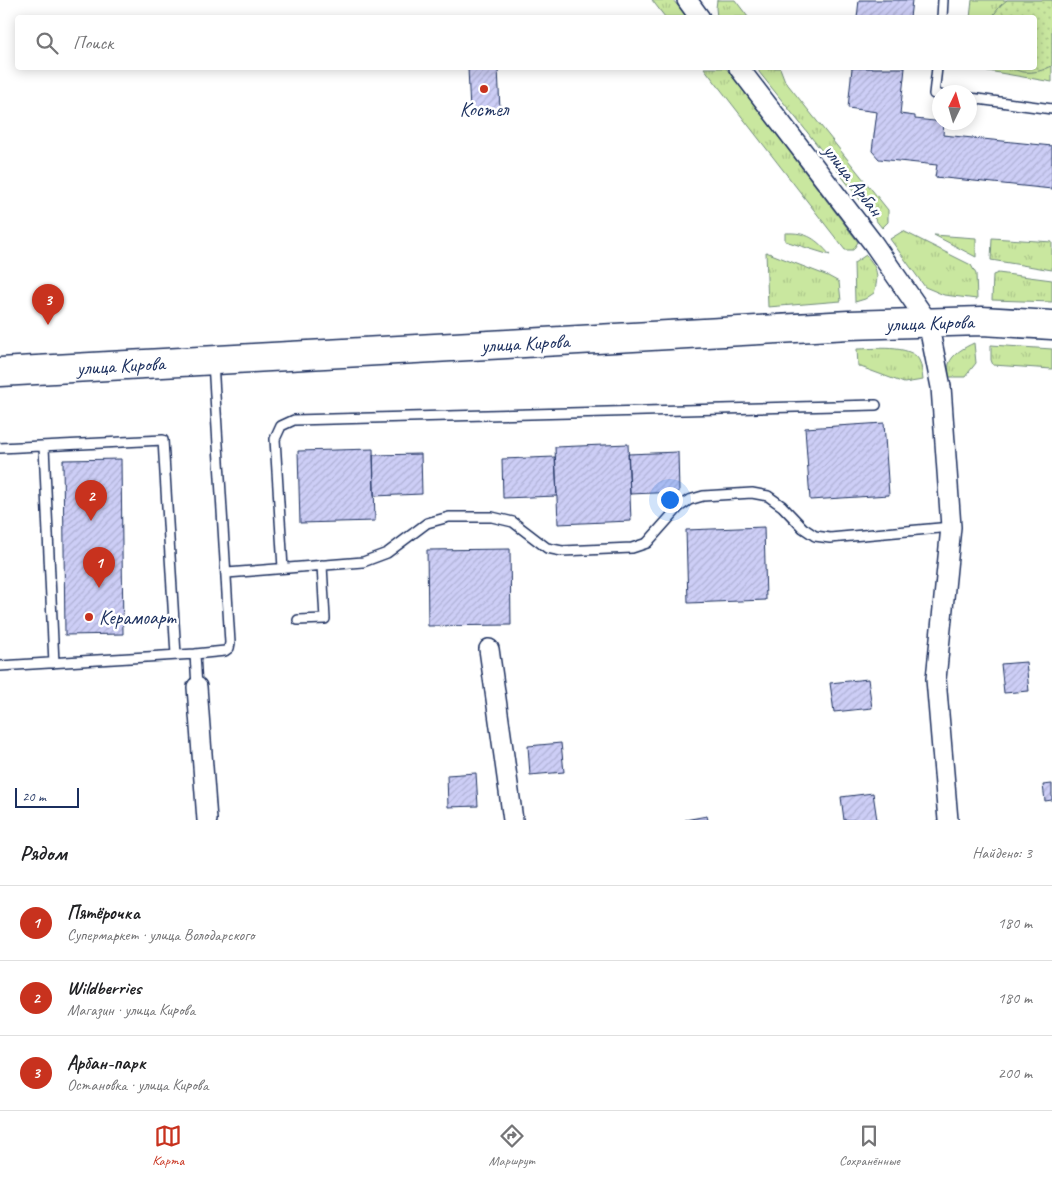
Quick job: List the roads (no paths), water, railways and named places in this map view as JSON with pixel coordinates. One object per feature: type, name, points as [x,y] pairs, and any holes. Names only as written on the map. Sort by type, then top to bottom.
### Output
[{"type":"main road","name":"улица Кирова","points":[[0,372],[928,322],[982,321],[1052,325]]},
{"type":"street","points":[[687,0],[698,15]]},
{"type":"street","name":"улица Арбан","points":[[741,70],[873,243],[928,322]]},
{"type":"street","points":[[928,322],[941,387],[951,527],[936,679],[948,820]]},
{"type":"street","points":[[489,649],[513,820]]},
{"type":"street","points":[[197,687],[208,820]]},
{"type":"lane","points":[[942,15],[943,0]]},
{"type":"lane","points":[[935,85],[937,70]]},
{"type":"lane","points":[[977,99],[1052,109]]},
{"type":"lane","points":[[0,666],[194,654],[225,651],[229,648],[227,573],[213,360]]},
{"type":"lane","points":[[282,568],[275,439],[281,426],[294,420],[876,405]]},
{"type":"lane","points":[[0,448],[163,440],[176,655]]},
{"type":"lane","points":[[44,447],[54,663]]},
{"type":"lane","points":[[227,573],[363,562],[387,553],[427,523],[449,517],[492,517],[513,522],[547,548],[562,551],[632,548],[647,543],[679,507],[689,500],[703,496],[752,493],[768,496],[782,506],[803,528],[815,536],[822,537],[830,538],[951,527]]},
{"type":"lane","points":[[298,620],[325,619],[322,565]]},
{"type":"lane","points":[[194,654],[197,687]]},
{"type":"place","name":"Костел","points":[[484,89]]},
{"type":"place","name":"Арбан-парк","points":[[48,325]]},
{"type":"place","name":"Wildberries","points":[[91,521]]},
{"type":"place","name":"Пятёрочка","points":[[99,588]]},
{"type":"place","name":"Керамоарт","points":[[89,617]]}]
